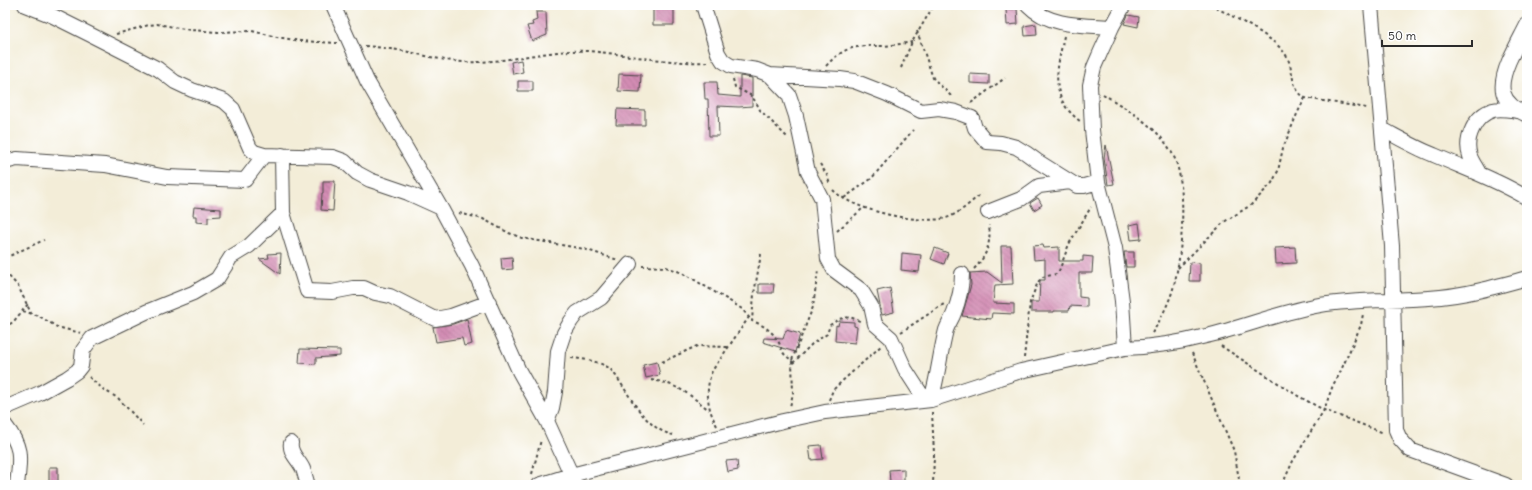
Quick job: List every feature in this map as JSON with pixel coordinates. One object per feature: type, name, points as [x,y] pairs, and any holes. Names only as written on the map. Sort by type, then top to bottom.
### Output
[{"type":"street","points":[[25,5],[53,16],[123,53],[158,69],[175,82],[192,90],[224,101],[233,109],[250,148],[254,152],[264,154],[333,157],[344,161],[357,173],[370,180],[408,193],[440,208]]},
{"type":"street","points":[[333,5],[349,44],[373,93],[472,266],[519,371],[547,421],[573,480]]},
{"type":"street","points":[[703,5],[718,53],[727,64],[770,74],[854,81],[887,94],[921,111],[939,109],[956,112],[972,118],[975,128],[987,142],[1001,143],[1016,147],[1077,186],[1100,188]]},
{"type":"street","points":[[1028,5],[1040,14],[1066,24],[1112,27]]},
{"type":"street","points":[[1124,5],[1112,27],[1094,67],[1090,85],[1092,130],[1100,188],[1114,248],[1122,301],[1125,348]]},
{"type":"street","points":[[1372,5],[1392,246],[1396,430],[1400,439],[1410,450],[1506,485]]},
{"type":"street","points":[[1522,113],[1506,100],[1501,87],[1502,76],[1527,25]]},
{"type":"street","points":[[770,74],[789,95],[796,116],[808,172],[822,199],[828,259],[834,270],[860,290],[871,306],[875,324],[891,338],[904,369],[928,400]]},
{"type":"street","points":[[1479,173],[1470,155],[1469,139],[1475,124],[1484,115],[1493,110],[1522,113]]},
{"type":"street","points":[[1382,129],[1433,155],[1510,187],[1527,198]]},
{"type":"street","points":[[5,162],[17,159],[105,165],[167,177],[245,180],[264,154]]},
{"type":"street","points":[[282,155],[284,213],[307,291],[332,292],[353,288],[364,288],[375,293],[390,296],[435,319],[451,316],[489,302]]},
{"type":"street","points":[[988,212],[1020,199],[1039,186],[1070,182]]},
{"type":"street","points":[[5,408],[40,393],[67,378],[81,366],[83,350],[92,338],[146,312],[193,293],[217,279],[231,257],[249,246],[284,213]]},
{"type":"street","points":[[547,421],[552,408],[555,392],[560,342],[571,321],[584,307],[601,298],[630,264]]},
{"type":"street","points":[[928,400],[937,382],[937,370],[947,330],[959,297],[962,274]]},
{"type":"street","points":[[535,482],[573,480],[724,436],[783,421],[825,412],[928,400],[1021,371],[1125,348],[1142,348],[1207,336],[1288,312],[1322,305],[1429,298],[1481,291],[1527,278]]},
{"type":"street","points":[[5,425],[15,439],[20,451],[18,485]]},
{"type":"street","points":[[291,443],[290,446],[292,452],[302,468],[308,485]]},
{"type":"path","points":[[901,68],[917,31],[934,5]]},
{"type":"path","points":[[1211,5],[1244,23],[1278,45],[1287,56],[1294,85],[1298,93],[1305,98],[1382,111]]},
{"type":"path","points":[[112,34],[157,24],[190,30],[218,32],[252,31],[300,41],[349,44],[405,51],[430,58],[464,62],[496,61],[538,54],[587,51],[672,61],[727,64],[735,87],[750,95],[760,110],[788,137]]},
{"type":"path","points":[[1066,24],[1056,87],[1063,105],[1074,117],[1092,130]]},
{"type":"path","points":[[917,31],[934,78],[952,98]]},
{"type":"path","points":[[815,77],[831,60],[854,47],[864,45],[894,45],[912,42]]},
{"type":"path","points":[[972,118],[964,109],[1005,78]]},
{"type":"path","points":[[1090,85],[1140,119],[1162,138],[1174,155],[1179,173],[1182,198],[1177,269],[1170,297],[1158,325],[1142,348]]},
{"type":"path","points":[[1177,269],[1219,227],[1251,205],[1272,183],[1278,171],[1283,148],[1305,98]]},
{"type":"path","points":[[844,198],[871,178],[913,130]]},
{"type":"path","points":[[803,150],[822,166],[834,192],[862,208],[900,216],[932,219],[946,218],[982,194]]},
{"type":"path","points":[[1021,371],[1026,347],[1030,302],[1038,282],[1043,277],[1056,274],[1059,271],[1068,244],[1100,188]]},
{"type":"path","points":[[440,208],[483,219],[522,238],[584,249],[630,264],[649,267],[666,267],[676,270],[733,303],[750,317],[752,321],[763,326],[776,337],[782,352],[792,360]]},
{"type":"path","points":[[826,243],[862,208]]},
{"type":"path","points":[[962,274],[970,273],[980,263],[988,249],[990,235]]},
{"type":"path","points":[[5,258],[44,240]]},
{"type":"path","points":[[752,321],[754,294],[761,254]]},
{"type":"path","points":[[783,421],[793,399],[792,360],[813,307],[818,269]]},
{"type":"path","points":[[5,272],[18,286],[28,304],[31,313]]},
{"type":"path","points":[[1282,485],[1293,461],[1324,410],[1333,385],[1339,375],[1361,325],[1366,301]]},
{"type":"path","points":[[5,328],[23,311],[28,304]]},
{"type":"path","points":[[23,311],[31,313],[57,327],[85,334],[92,338]]},
{"type":"path","points":[[724,436],[710,410],[707,398],[709,379],[712,371],[750,317]]},
{"type":"path","points":[[792,364],[812,344],[827,334],[830,325],[839,319],[850,317],[864,323]]},
{"type":"path","points":[[1207,336],[1298,396],[1324,410],[1400,439]]},
{"type":"path","points":[[1187,340],[1234,451],[1240,485]]},
{"type":"path","points":[[662,362],[697,346],[728,347]]},
{"type":"path","points":[[558,356],[588,360],[608,368],[617,377],[641,412],[653,425],[662,432],[674,435]]},
{"type":"path","points":[[81,366],[98,386],[118,398],[143,425]]},
{"type":"path","points":[[651,380],[664,381],[674,385],[692,395],[710,410]]},
{"type":"path","points":[[928,400],[934,454],[933,485]]},
{"type":"path","points":[[535,482],[547,421]]},
{"type":"building","points":[[653,5],[674,5],[674,25],[653,25]]},
{"type":"building","points":[[1006,9],[1017,9],[1018,24],[1007,25]]},
{"type":"building","points":[[536,12],[546,12],[547,35],[532,41],[527,26],[533,25],[532,22],[537,20]]},
{"type":"building","points":[[1128,15],[1139,17],[1138,27],[1124,24]]},
{"type":"building","points":[[1036,24],[1037,35],[1025,36],[1024,26]]},
{"type":"building","points":[[521,60],[523,72],[513,74],[511,62]]},
{"type":"building","points":[[619,74],[641,75],[640,92],[618,91]]},
{"type":"building","points":[[970,74],[989,75],[989,84],[970,83]]},
{"type":"building","points":[[740,76],[752,78],[752,106],[718,106],[719,136],[709,136],[708,99],[705,99],[704,82],[717,82],[718,95],[740,97]]},
{"type":"building","points":[[518,81],[533,81],[533,91],[518,91]]},
{"type":"building","points":[[617,109],[645,110],[645,125],[616,125]]},
{"type":"building","points":[[1106,145],[1114,184],[1108,185],[1104,158]]},
{"type":"building","points":[[323,181],[335,181],[333,211],[321,210]]},
{"type":"building","points":[[1038,198],[1042,205],[1034,210],[1030,203]]},
{"type":"building","points":[[194,207],[221,209],[221,216],[208,217],[208,223],[196,222],[196,216],[193,216]]},
{"type":"building","points":[[1139,223],[1141,239],[1131,240],[1129,225]]},
{"type":"building","points":[[1043,245],[1044,248],[1059,247],[1059,261],[1083,261],[1083,256],[1093,257],[1092,273],[1079,273],[1079,297],[1087,298],[1087,307],[1070,306],[1069,311],[1031,312],[1031,302],[1039,302],[1040,280],[1045,280],[1045,259],[1034,260],[1033,246]]},
{"type":"building","points":[[1001,246],[1011,246],[1013,284],[995,285],[993,303],[1014,304],[1014,314],[992,313],[991,319],[962,316],[971,285],[970,273],[987,272],[1002,283]]},
{"type":"building","points":[[1295,247],[1296,263],[1276,264],[1275,248]]},
{"type":"building","points":[[935,248],[948,253],[944,264],[931,259]]},
{"type":"building","points":[[1124,252],[1134,252],[1134,267],[1126,267]]},
{"type":"building","points":[[281,253],[280,274],[259,259],[269,258],[268,254]]},
{"type":"building","points":[[902,253],[921,255],[919,272],[901,270]]},
{"type":"building","points":[[512,257],[513,269],[502,270],[501,258]]},
{"type":"building","points":[[1190,262],[1200,263],[1200,281],[1189,281]]},
{"type":"building","points":[[759,284],[774,284],[773,293],[759,293]]},
{"type":"building","points":[[890,288],[894,312],[882,315],[877,291]]},
{"type":"building","points":[[467,319],[472,344],[464,346],[462,338],[436,342],[433,327],[453,324]]},
{"type":"building","points":[[839,321],[854,322],[854,326],[857,327],[855,343],[835,341],[836,325],[838,326]]},
{"type":"building","points":[[786,330],[800,334],[795,352],[763,342],[764,338],[783,339]]},
{"type":"building","points":[[300,349],[340,350],[340,356],[316,358],[316,364],[299,363]]},
{"type":"building","points":[[657,362],[660,375],[646,378],[643,365]]},
{"type":"building","points":[[821,445],[823,459],[811,460],[809,446]]},
{"type":"building","points":[[737,460],[738,470],[728,472],[726,461]]},
{"type":"building","points":[[49,467],[58,467],[58,482],[49,482]]},
{"type":"building","points":[[904,469],[904,481],[890,482],[889,470]]}]
